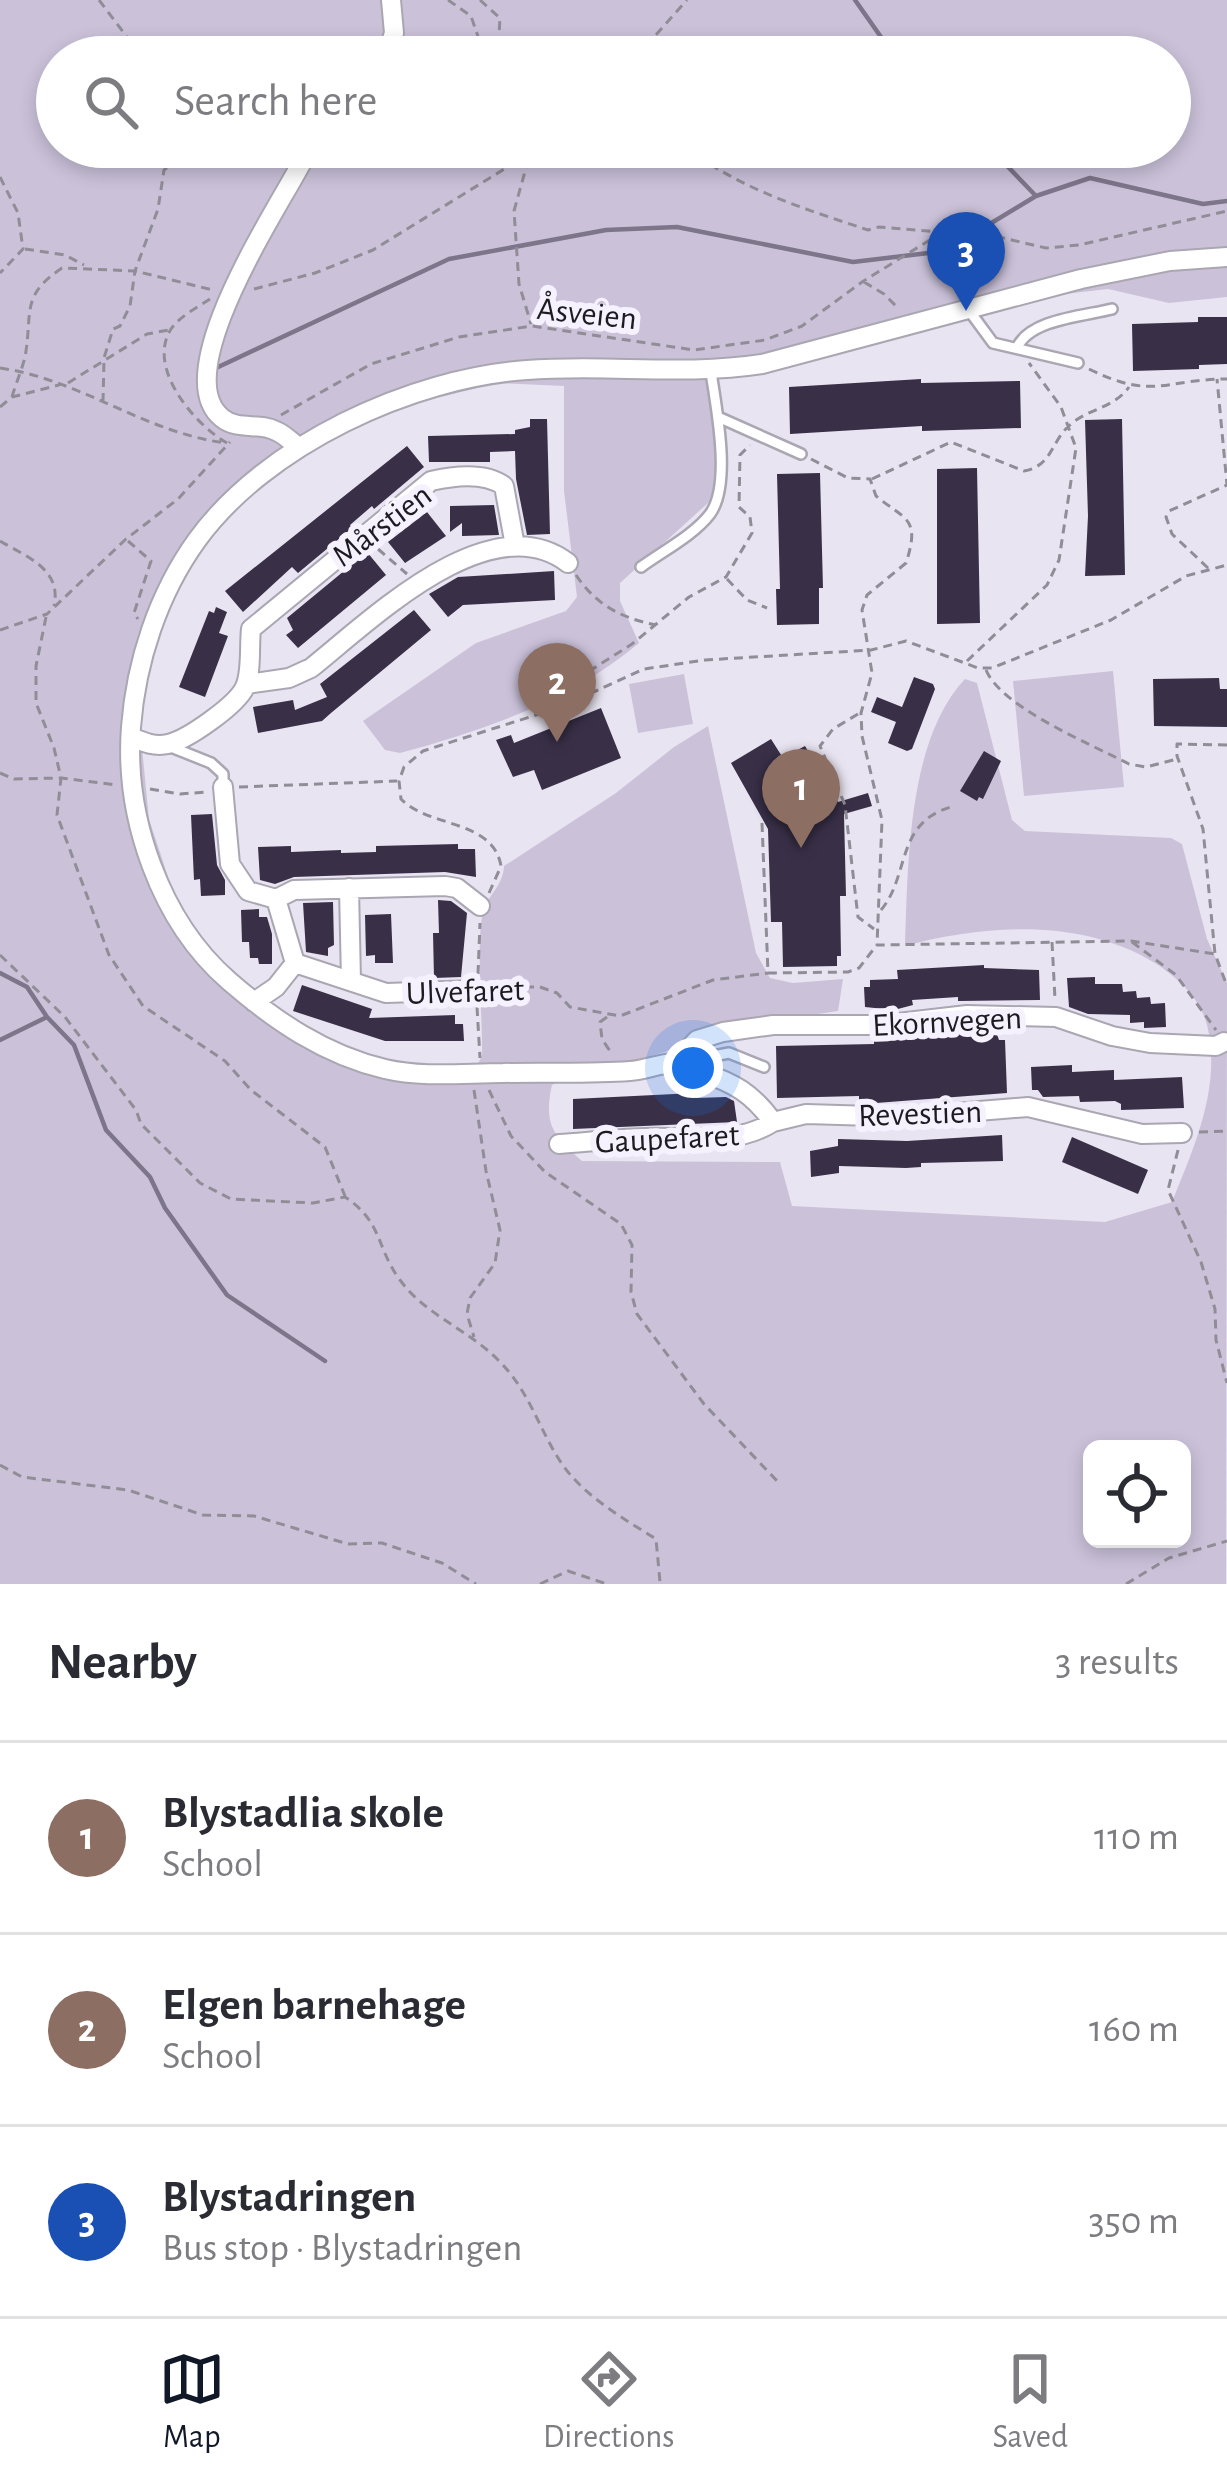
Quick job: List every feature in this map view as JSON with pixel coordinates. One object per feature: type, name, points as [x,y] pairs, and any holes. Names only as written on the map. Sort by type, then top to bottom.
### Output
[{"type":"street","points":[[391,0],[393,36]]},
{"type":"street","points":[[299,168],[227,293],[206,363],[205,383],[209,400],[223,419],[276,430],[299,448]]},
{"type":"street","points":[[773,1122],[756,1098],[736,1083],[676,1063],[632,1071],[510,1068],[429,1074],[387,1070],[309,1040],[254,1002],[199,950],[178,920],[146,850],[130,787],[134,698],[161,605],[197,540],[236,499],[299,448],[351,418],[437,384],[529,370],[711,372],[783,359],[1129,269],[1227,257]]},
{"type":"street","name":"Mårstien","points":[[451,477],[494,479],[504,486],[514,546],[440,568],[311,668],[290,678],[247,683],[251,629],[363,536],[431,482],[451,477]]},
{"type":"street","points":[[514,546],[553,551],[568,563]]},
{"type":"street","points":[[130,737],[166,745],[188,736],[241,694],[247,683]]},
{"type":"street","points":[[223,787],[230,864],[248,891],[276,899],[294,890],[457,888],[480,905]]},
{"type":"street","points":[[349,888],[351,981]]},
{"type":"street","points":[[254,1002],[276,988],[295,963],[276,899]]},
{"type":"street","name":"Ulvefaret","points":[[295,963],[386,993],[476,990]]},
{"type":"street","name":"Ekornvegen","points":[[676,1063],[697,1040],[723,1032],[967,1015],[1056,1018],[1150,1043],[1216,1046],[1224,1042]]},
{"type":"street","name":"Revestien","points":[[773,1122],[806,1114],[906,1117],[1028,1107],[1142,1134],[1182,1133]]},
{"type":"street","name":"Gaupefaret","points":[[559,1144],[731,1139],[773,1122]]},
{"type":"lane","points":[[968,309],[986,337],[1001,346],[1078,364]]},
{"type":"lane","points":[[1017,348],[1021,338],[1035,329],[1112,309]]},
{"type":"lane","points":[[641,566],[711,513],[720,479],[711,372]]},
{"type":"lane","points":[[718,417],[800,454]]},
{"type":"lane","points":[[166,745],[211,764],[224,774],[223,787]]},
{"type":"lane","points":[[676,1063],[729,1053],[764,1067]]},
{"type":"path","points":[[99,0],[126,36]]},
{"type":"path","points":[[448,0],[471,16],[478,36]]},
{"type":"path","points":[[480,0],[500,18],[498,36]]},
{"type":"path","points":[[655,36],[687,0]]},
{"type":"path","points":[[103,402],[104,358],[113,329],[120,326],[130,306],[135,271],[158,209],[167,168]]},
{"type":"path","points":[[12,397],[26,351],[26,316],[34,293],[62,268],[135,271],[227,293],[315,273],[373,250],[511,168]]},
{"type":"path","points":[[526,168],[514,211],[519,284],[532,326]]},
{"type":"path","points":[[715,168],[868,230],[1000,237],[1046,248],[1227,211]]},
{"type":"path","points":[[0,178],[18,213],[23,249]]},
{"type":"path","name":"Åsveien","points":[[0,630],[47,614],[126,539],[178,499],[227,443],[371,364],[459,337],[532,326],[694,350],[766,340],[802,326],[941,233]]},
{"type":"path","points":[[23,249],[65,255],[86,266]]},
{"type":"path","points":[[0,273],[23,249]]},
{"type":"path","points":[[862,282],[884,294],[912,323]]},
{"type":"path","points":[[0,407],[12,397],[76,381],[104,358],[147,334],[171,329]]},
{"type":"path","points":[[965,662],[1054,573],[1076,465],[1070,424],[1017,348]]},
{"type":"path","points":[[1078,364],[1129,387],[1169,388],[1227,379]]},
{"type":"path","points":[[0,368],[64,384],[197,440],[227,443]]},
{"type":"path","points":[[1208,569],[1172,534],[1166,517],[1169,511],[1227,485],[1217,379]]},
{"type":"path","points":[[800,454],[848,478],[870,479],[951,442],[1032,470],[1053,452],[1070,424],[1120,400],[1129,387]]},
{"type":"path","points":[[561,707],[566,692],[580,677],[656,626],[689,597],[726,577],[752,532],[750,517],[739,507],[740,455],[747,446],[770,438]]},
{"type":"path","points":[[632,1071],[602,1039],[600,1022],[609,1016],[628,1015],[713,980],[848,972],[860,968],[877,945],[882,820],[866,758],[861,713],[872,673],[863,602],[907,563],[910,526],[902,511],[876,496],[870,479]]},
{"type":"path","points":[[363,536],[418,583]]},
{"type":"path","points":[[126,539],[151,561],[134,614],[149,636]]},
{"type":"path","points":[[0,541],[43,566],[53,578],[54,607]]},
{"type":"path","points":[[568,563],[595,598],[611,610],[656,626]]},
{"type":"path","points":[[480,905],[498,878],[501,866],[496,849],[484,837],[411,809],[401,799],[399,781],[409,760],[423,751],[561,707],[644,669],[705,660],[871,650],[906,640],[985,668],[1111,620],[1153,593],[1227,565]]},
{"type":"path","points":[[726,577],[747,600],[767,608]]},
{"type":"path","points":[[47,614],[36,666],[36,703],[61,778],[57,815],[109,955],[143,1006],[225,1061],[251,1090],[326,1147],[345,1197],[369,1215],[398,1279],[415,1298],[474,1337],[519,1382],[566,1470],[598,1500],[656,1539],[660,1583]]},
{"type":"path","points":[[985,668],[994,686],[1020,705],[1129,764],[1146,767],[1178,759]]},
{"type":"path","points":[[861,713],[833,729],[820,746],[845,805],[858,917],[875,931]]},
{"type":"path","points":[[1227,745],[1178,744],[1178,759],[1203,829],[1215,954],[1227,986]]},
{"type":"path","points":[[0,773],[180,794],[223,787],[399,781]]},
{"type":"path","points":[[880,911],[892,895],[909,840],[933,814],[951,807]]},
{"type":"path","points":[[762,823],[768,974]]},
{"type":"path","points":[[1052,940],[1056,1018]]},
{"type":"path","points":[[877,945],[1131,941],[1215,954]]},
{"type":"path","points":[[1131,941],[1176,975],[1224,1042]]},
{"type":"path","points":[[0,955],[65,1017],[136,1110],[141,1124],[200,1184],[231,1199],[313,1202],[345,1197]]},
{"type":"path","name":"Ulvefaret","points":[[476,990],[540,987],[557,993],[570,1007],[609,1016]]},
{"type":"path","points":[[474,1337],[467,1313],[470,1298],[495,1263],[500,1230],[473,1092],[483,1073]]},
{"type":"path","points":[[483,1073],[511,1136],[545,1172],[621,1223],[632,1245],[631,1292],[637,1314],[704,1405],[779,1483]]},
{"type":"path","points":[[1227,1131],[1182,1133],[1168,1190],[1210,1293],[1227,1383]]},
{"type":"path","points":[[0,1465],[22,1477],[128,1490],[203,1515],[254,1516],[348,1544],[382,1543],[442,1563],[476,1584]]},
{"type":"path","points":[[1126,1584],[1169,1558],[1227,1541]]},
{"type":"path","points":[[540,1584],[568,1571],[607,1584]]},
{"type":"shaded area","points":[[0,0],[1227,0],[1227,297],[1169,303],[1108,289],[1021,299],[724,368],[716,380],[718,476],[709,502],[620,583],[620,601],[639,643],[585,681],[526,711],[400,753],[385,750],[363,721],[476,643],[566,611],[577,597],[564,491],[564,386],[497,383],[380,412],[330,437],[256,486],[212,531],[165,600],[137,697],[149,819],[176,901],[242,987],[348,1064],[473,1073],[482,1056],[481,921],[504,866],[708,726],[756,953],[770,978],[793,983],[843,979],[838,1011],[763,1022],[628,1063],[572,1074],[552,1085],[553,1129],[582,1161],[780,1162],[792,1206],[1105,1222],[1172,1202],[1197,1138],[1208,1093],[1211,1048],[1199,1006],[1172,975],[1127,948],[1065,932],[1000,930],[905,946],[910,843],[921,769],[946,705],[965,679],[977,683],[1012,820],[1025,831],[1171,838],[1182,844],[1207,939],[1227,983],[1226,1584],[0,1584]]},
{"type":"shaded area","points":[[1113,671],[1124,787],[1024,796],[1013,681]]},
{"type":"shaded area","points":[[684,674],[693,724],[638,733],[629,684]]},
{"type":"building","points":[[1198,317],[1227,317],[1227,364],[1133,371],[1132,324],[1198,322]]},
{"type":"building","points":[[921,379],[921,383],[1020,381],[1021,428],[922,431],[922,426],[790,434],[789,387]]},
{"type":"building","points":[[530,419],[547,419],[550,534],[527,535],[515,451],[490,452],[490,462],[429,462],[428,436],[515,434],[515,430],[530,427]]},
{"type":"building","points":[[1122,419],[1125,575],[1085,576],[1085,420]]},
{"type":"building","points":[[407,446],[424,467],[374,509],[372,506],[298,573],[292,567],[243,612],[225,591]]},
{"type":"building","points":[[977,468],[980,623],[937,624],[937,469]]},
{"type":"building","points":[[820,473],[823,588],[819,588],[819,624],[777,625],[777,474]]},
{"type":"building","points":[[494,505],[499,535],[462,536],[462,523],[450,532],[450,506]]},
{"type":"building","points":[[427,512],[446,536],[405,563],[388,542]]},
{"type":"building","points":[[367,552],[386,575],[298,648],[286,635],[293,630],[287,618]]},
{"type":"building","points":[[554,571],[555,600],[463,605],[448,617],[429,594],[458,577]]},
{"type":"building","points":[[216,607],[227,612],[219,633],[228,636],[205,697],[179,687],[209,611],[214,613]]},
{"type":"building","points":[[414,610],[431,630],[322,721],[258,733],[253,707],[293,700],[295,710],[327,697],[320,684]]},
{"type":"building","points":[[914,677],[935,689],[912,749],[907,751],[888,743],[896,722],[871,712],[877,697],[902,707]]},
{"type":"building","points":[[1219,678],[1220,689],[1227,689],[1227,727],[1154,726],[1153,679]]},
{"type":"building","points":[[601,708],[621,758],[542,790],[534,770],[513,777],[496,740],[511,735],[514,743]]},
{"type":"building","points":[[771,739],[783,758],[805,746],[838,802],[868,793],[872,806],[844,814],[846,896],[840,896],[837,966],[783,967],[782,922],[771,922],[768,829],[731,763]]},
{"type":"building","points":[[984,751],[1001,761],[983,799],[977,801],[960,791]]},
{"type":"building","points":[[212,814],[225,895],[201,896],[200,879],[194,880],[191,815]]},
{"type":"building","points":[[458,844],[458,849],[475,849],[476,877],[445,872],[294,877],[275,884],[260,880],[258,847],[341,853],[376,852],[376,846]]},
{"type":"building","points":[[438,900],[451,901],[467,913],[461,977],[434,978]]},
{"type":"building","points":[[333,902],[334,945],[328,948],[328,956],[306,952],[303,903]]},
{"type":"building","points":[[259,909],[259,917],[267,917],[272,934],[272,964],[250,958],[249,942],[242,942],[241,910]]},
{"type":"building","points":[[391,914],[393,963],[375,963],[375,955],[366,956],[365,915]]},
{"type":"building","points":[[984,965],[1039,970],[1040,1000],[958,1001],[958,997],[912,1000],[913,1005],[894,1010],[865,1007],[864,987],[870,987],[870,980],[898,979],[897,970]]},
{"type":"building","points":[[1095,977],[1095,984],[1122,984],[1123,992],[1150,997],[1151,1004],[1165,1003],[1166,1027],[1144,1028],[1144,1022],[1130,1023],[1130,1015],[1088,1014],[1069,1007],[1067,978]]},
{"type":"building","points":[[302,985],[372,1009],[369,1018],[455,1015],[455,1024],[463,1024],[464,1041],[385,1041],[293,1011]]},
{"type":"building","points":[[995,1029],[999,1040],[1005,1040],[1007,1093],[876,1103],[859,1102],[859,1096],[777,1098],[776,1046],[874,1044],[874,1039],[956,1036],[956,1030]]},
{"type":"building","points":[[1072,1065],[1072,1072],[1114,1070],[1114,1080],[1182,1077],[1184,1108],[1121,1110],[1115,1101],[1080,1102],[1079,1096],[1043,1097],[1032,1090],[1031,1067]]},
{"type":"building","points":[[695,1093],[695,1098],[734,1101],[737,1122],[573,1129],[573,1099]]},
{"type":"building","points":[[1002,1135],[1003,1161],[921,1163],[921,1167],[906,1168],[839,1166],[839,1173],[811,1177],[810,1151],[838,1146],[838,1139],[907,1141]]},
{"type":"building","points":[[1072,1137],[1148,1170],[1138,1194],[1062,1162]]},
{"type":"waterway","points":[[855,0],[880,36]]},
{"type":"waterway","points":[[1009,168],[1036,196],[1090,178],[1203,204],[1227,201]]},
{"type":"waterway","points":[[214,369],[449,259],[606,230],[677,227],[853,262],[945,251],[1036,196]]},
{"type":"waterway","points":[[0,973],[27,987],[74,1045],[106,1130],[150,1177],[165,1208],[227,1295],[325,1361]]},
{"type":"waterway","points":[[0,1040],[47,1017]]},
{"type":"place","name":"Blystadringen","points":[[966,311]]},
{"type":"place","name":"Elgen barnehage","points":[[557,742]]},
{"type":"place","name":"Blystadlia skole","points":[[801,848]]}]
